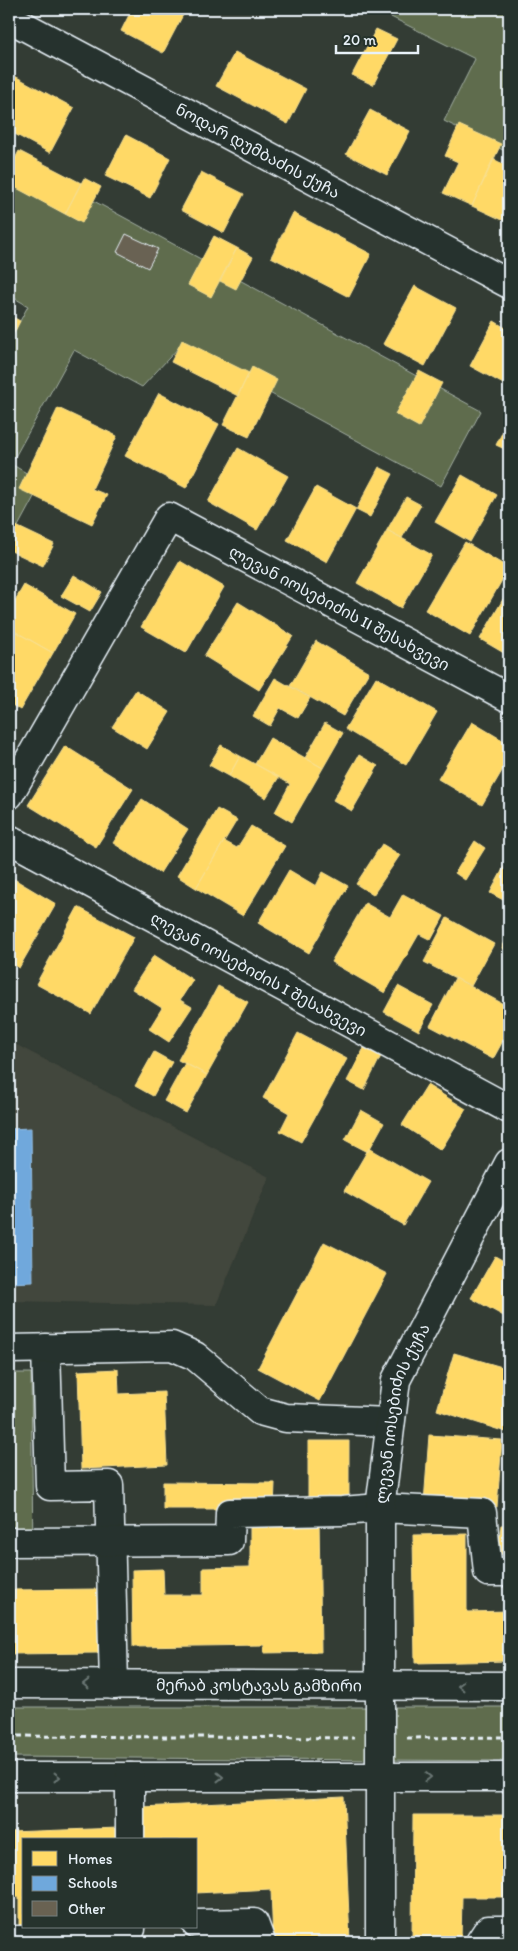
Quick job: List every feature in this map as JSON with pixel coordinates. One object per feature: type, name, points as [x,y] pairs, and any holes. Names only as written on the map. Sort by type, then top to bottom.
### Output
[{"type":"street","name":"ნოდარ დუმბაძის ქუჩა","points":[[9,18],[509,284]]},
{"type":"street","name":"ლევან იოსებიძის II შესახვევი","points":[[9,795],[169,517],[509,698]]},
{"type":"street","name":"ლევან იოსებიძის I შესახვევი","points":[[9,839],[509,1109]]},
{"type":"street","name":"ლევან იოსებიძის ქუჩა","points":[[380,1942],[380,1508],[396,1380],[509,1162]]},
{"type":"street","points":[[9,1350],[172,1346],[195,1356],[260,1411],[286,1418],[390,1422]]},
{"type":"street","points":[[46,1348],[50,1486],[109,1485],[114,1684]]},
{"type":"street","points":[[9,1542],[229,1541],[230,1513],[342,1511],[380,1508],[482,1513],[488,1572],[509,1572]]},
{"type":"street","name":"მერაბ კოსტავას გამზირი","points":[[9,1684],[509,1686]]},
{"type":"street","points":[[9,1777],[509,1777]]},
{"type":"street","points":[[130,1777],[130,1838]]},
{"type":"street","points":[[198,1924],[254,1923],[261,1942]]},
{"type":"street","points":[[9,1940],[90,1940],[134,1928]]},
{"type":"street","points":[[480,1942],[488,1930],[509,1930]]},
{"type":"path","points":[[9,1736],[509,1737]]},
{"type":"shaded area","points":[[9,1041],[269,1177],[216,1305],[9,1301]]},
{"type":"green space","points":[[395,9],[509,9],[509,153],[444,121],[475,59],[391,17]]},
{"type":"green space","points":[[9,155],[481,411],[441,486],[181,345],[142,387],[74,350],[11,464],[42,482],[9,543],[9,342],[28,306],[9,295]]},
{"type":"green space","points":[[9,1373],[31,1373],[33,1554],[9,1555]]},
{"type":"green space","points":[[9,1707],[509,1707],[509,1761],[9,1757]]},
{"type":"building: Homes","points":[[132,9],[175,9],[184,13],[163,53],[121,31]]},
{"type":"building: Homes","points":[[376,29],[397,39],[373,85],[352,75]]},
{"type":"building: Homes","points":[[235,52],[306,89],[288,124],[216,86]]},
{"type":"building: Homes","points":[[9,73],[74,108],[50,153],[9,131]]},
{"type":"building: Homes","points":[[370,110],[410,131],[387,175],[346,154]]},
{"type":"building: Homes","points":[[459,125],[501,144],[472,206],[443,193],[458,162],[445,156]]},
{"type":"building: Homes","points":[[126,135],[170,158],[150,198],[105,176]]},
{"type":"building: Homes","points":[[19,151],[81,183],[65,214],[9,184],[9,170]]},
{"type":"building: Homes","points":[[493,159],[509,167],[509,223],[472,206]]},
{"type":"building: Homes","points":[[201,172],[244,194],[224,233],[181,210]]},
{"type":"building: Homes","points":[[84,178],[101,187],[82,223],[65,214]]},
{"type":"building: Homes","points":[[293,213],[371,254],[349,297],[271,257]]},
{"type":"building: Homes","points":[[214,236],[237,248],[211,297],[188,285]]},
{"type":"building: Homes","points":[[237,248],[253,257],[236,289],[220,281]]},
{"type":"building: Homes","points":[[415,286],[456,308],[425,366],[383,344]]},
{"type":"building: Homes","points":[[9,315],[20,321],[9,343]]},
{"type":"building: Homes","points":[[494,321],[509,330],[509,387],[470,366]]},
{"type":"building: Homes","points":[[182,340],[249,373],[238,396],[171,362]]},
{"type":"building: Homes","points":[[252,367],[277,380],[249,437],[223,425]]},
{"type":"building: Homes","points":[[419,371],[442,383],[419,427],[395,414]]},
{"type":"building: Homes","points":[[159,393],[219,424],[186,488],[125,456]]},
{"type":"building: Homes","points":[[58,408],[117,436],[92,489],[107,495],[92,524],[19,489]]},
{"type":"building: Homes","points":[[509,419],[509,451],[496,445]]},
{"type":"building: Homes","points":[[238,448],[288,476],[257,530],[208,502]]},
{"type":"building: Homes","points":[[379,467],[393,474],[370,517],[356,510]]},
{"type":"building: Homes","points":[[462,475],[497,495],[470,542],[435,522]]},
{"type":"building: Homes","points":[[316,487],[356,509],[327,562],[287,540]]},
{"type":"building: Homes","points":[[406,497],[421,505],[402,538],[387,530]]},
{"type":"building: Homes","points":[[14,525],[54,544],[43,566],[9,550],[9,535]]},
{"type":"building: Homes","points":[[387,530],[432,555],[401,608],[357,583]]},
{"type":"building: Homes","points":[[465,542],[509,568],[470,636],[425,610]]},
{"type":"building: Homes","points":[[180,561],[224,587],[186,653],[141,627]]},
{"type":"building: Homes","points":[[74,575],[102,592],[90,612],[61,596]]},
{"type":"building: Homes","points":[[24,585],[75,614],[53,653],[9,628],[9,611]]},
{"type":"building: Homes","points":[[509,589],[509,656],[480,639]]},
{"type":"building: Homes","points":[[238,602],[293,636],[259,690],[204,656]]},
{"type":"building: Homes","points":[[9,628],[53,653],[20,710],[9,703]]},
{"type":"building: Homes","points":[[316,641],[369,672],[343,716],[290,686]]},
{"type":"building: Homes","points":[[376,677],[437,712],[406,765],[345,729]]},
{"type":"building: Homes","points":[[275,678],[310,698],[298,718],[280,708],[270,726],[253,716]]},
{"type":"building: Homes","points":[[136,690],[170,712],[147,749],[112,727]]},
{"type":"building: Homes","points":[[472,722],[509,744],[509,759],[482,805],[438,779]]},
{"type":"building: Homes","points":[[325,723],[343,733],[323,768],[305,758]]},
{"type":"building: Homes","points":[[270,738],[323,768],[292,822],[275,812],[290,784],[255,764]]},
{"type":"building: Homes","points":[[221,745],[240,756],[229,776],[209,765]]},
{"type":"building: Homes","points":[[65,746],[133,789],[96,847],[28,805]]},
{"type":"building: Homes","points":[[359,755],[378,766],[352,811],[333,800]]},
{"type":"building: Homes","points":[[240,756],[279,777],[266,798],[229,776]]},
{"type":"building: Homes","points":[[142,799],[188,829],[160,873],[113,843]]},
{"type":"building: Homes","points":[[217,809],[237,820],[196,888],[177,876]]},
{"type":"building: Homes","points":[[251,826],[285,846],[243,916],[196,888],[224,841],[237,848]]},
{"type":"building: Homes","points":[[475,841],[485,848],[465,880],[455,873]]},
{"type":"building: Homes","points":[[382,844],[400,855],[373,895],[356,884]]},
{"type":"building: Homes","points":[[509,858],[509,903],[490,893]]},
{"type":"building: Homes","points":[[289,870],[316,886],[323,872],[348,886],[309,953],[258,923]]},
{"type":"building: Homes","points":[[9,876],[56,904],[19,968],[9,962]]},
{"type":"building: Homes","points":[[403,894],[444,916],[431,940],[419,934],[385,993],[331,962],[365,903],[390,917]]},
{"type":"building: Homes","points":[[78,907],[134,937],[91,1014],[36,984]]},
{"type":"building: Homes","points":[[447,918],[494,944],[471,986],[424,962]]},
{"type":"building: Homes","points":[[509,934],[509,952],[502,948]]},
{"type":"building: Homes","points":[[154,955],[193,980],[180,1000],[192,1007],[169,1042],[149,1029],[162,1008],[132,989]]},
{"type":"building: Homes","points":[[455,978],[509,1007],[509,1030],[493,1059],[430,1026]]},
{"type":"building: Homes","points":[[218,986],[248,1002],[207,1075],[178,1060]]},
{"type":"building: Homes","points":[[398,986],[433,1005],[419,1031],[384,1012]]},
{"type":"building: Homes","points":[[298,1033],[347,1059],[301,1142],[280,1131],[289,1113],[263,1098]]},
{"type":"building: Homes","points":[[364,1048],[381,1056],[364,1090],[347,1081]]},
{"type":"building: Homes","points":[[154,1052],[172,1062],[153,1096],[135,1086]]},
{"type":"building: Homes","points":[[185,1063],[207,1075],[186,1113],[164,1101]]},
{"type":"building: Homes","points":[[427,1085],[466,1109],[441,1150],[402,1125]]},
{"type":"building: Homes","points":[[361,1110],[384,1123],[368,1152],[345,1140]]},
{"type":"building: Homes","points":[[369,1148],[428,1182],[403,1225],[344,1191]]},
{"type":"building: Homes","points":[[324,1242],[387,1274],[320,1401],[258,1368]]},
{"type":"building: Homes","points":[[495,1256],[509,1264],[509,1319],[471,1298]]},
{"type":"building: Homes","points":[[454,1353],[509,1369],[509,1433],[437,1410]]},
{"type":"building: Homes","points":[[118,1369],[119,1394],[164,1392],[167,1465],[81,1469],[78,1371]]},
{"type":"building: Homes","points":[[429,1435],[502,1440],[497,1507],[424,1503]]},
{"type":"building: Homes","points":[[308,1441],[349,1441],[349,1497],[308,1497]]},
{"type":"building: Homes","points":[[163,1482],[275,1483],[274,1509],[163,1509]]},
{"type":"building: Homes","points":[[319,1517],[321,1652],[264,1653],[264,1645],[133,1647],[132,1570],[163,1569],[164,1595],[203,1595],[203,1568],[250,1567],[250,1519]]},
{"type":"building: Homes","points":[[501,1525],[509,1525],[509,1555],[498,1554]]},
{"type":"building: Homes","points":[[467,1534],[467,1612],[509,1611],[509,1661],[415,1663],[413,1535]]},
{"type":"building: Homes","points":[[99,1589],[99,1653],[9,1654],[9,1590]]},
{"type":"building: Homes","points":[[344,1797],[350,1942],[273,1942],[271,1889],[198,1893],[198,1838],[143,1838],[142,1807]]},
{"type":"building: Homes","points":[[413,1815],[509,1815],[509,1897],[462,1897],[461,1940],[412,1940]]},
{"type":"building: Homes","points":[[119,1828],[120,1838],[22,1838],[22,1925],[19,1925],[19,1897],[9,1898],[9,1832]]},
{"type":"building: Schools","points":[[31,1128],[33,1282],[9,1283],[9,1129]]},
{"type":"building: Other","points":[[126,234],[158,249],[148,268],[117,252]]}]
